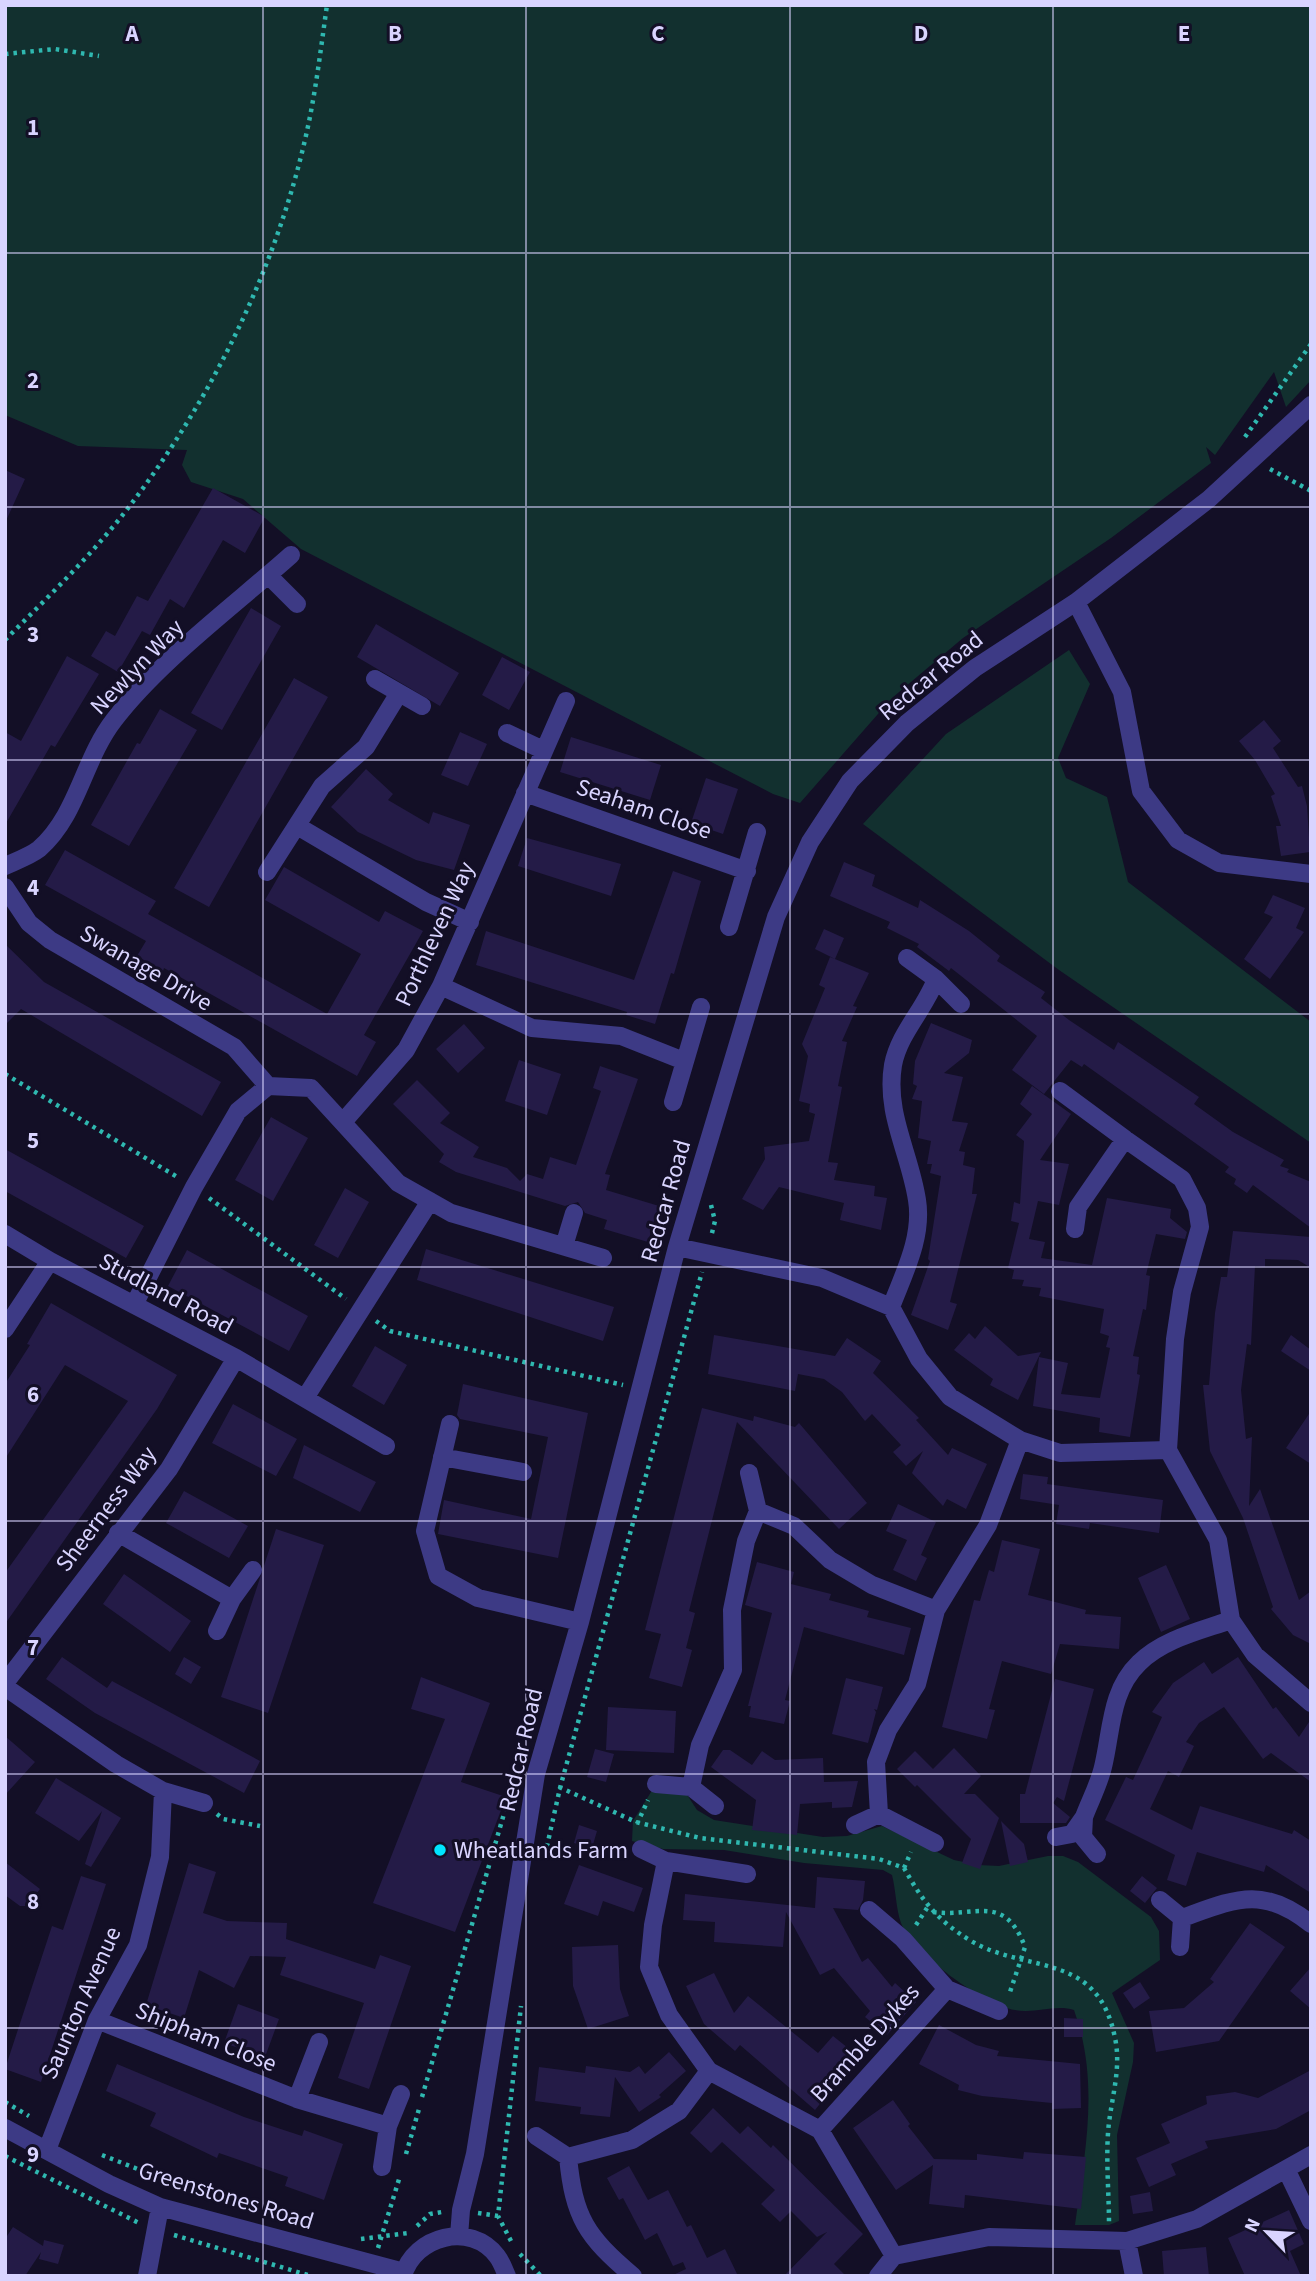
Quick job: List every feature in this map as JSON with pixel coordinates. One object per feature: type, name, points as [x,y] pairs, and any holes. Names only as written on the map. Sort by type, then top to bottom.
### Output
[{"type":"street","name":"Redcar Road","points":[[459,2236],[461,2210],[477,2141],[536,1774],[580,1622],[677,1247],[776,917],[810,842],[850,781],[907,723],[975,668],[1076,602],[1306,417]]},
{"type":"street","name":"Newlyn Way","points":[[5,866],[38,850],[66,817],[87,767],[114,720],[163,668],[291,555]]},
{"type":"street","points":[[268,575],[297,604]]},
{"type":"street","points":[[1076,602],[1122,692],[1141,791],[1178,840],[1219,863],[1311,874]]},
{"type":"street","points":[[375,679],[422,706]]},
{"type":"street","points":[[267,872],[299,827],[322,786],[366,747],[399,693]]},
{"type":"street","name":"Porthleven Way","points":[[343,1122],[406,1050],[441,986],[566,701]]},
{"type":"street","points":[[507,733],[543,750]]},
{"type":"street","name":"Seaham Close","points":[[525,793],[747,871]]},
{"type":"street","points":[[299,827],[426,902],[470,922]]},
{"type":"street","points":[[729,927],[757,832]]},
{"type":"street","name":"Swanage Drive","points":[[5,887],[29,923],[50,940],[234,1047],[268,1086]]},
{"type":"street","points":[[907,958],[936,979],[961,1004]]},
{"type":"street","points":[[891,1307],[915,1246],[918,1201],[891,1103],[894,1063],[905,1034],[929,997],[936,979]]},
{"type":"street","points":[[441,986],[532,1028],[621,1036],[684,1061]]},
{"type":"street","points":[[673,1102],[701,1007]]},
{"type":"street","points":[[134,1305],[194,1187],[238,1111],[268,1086],[311,1088],[398,1183],[451,1213],[603,1258]]},
{"type":"street","points":[[1060,1091],[1182,1179],[1197,1208],[1200,1227],[1182,1293],[1175,1339],[1168,1450],[1218,1540],[1231,1620],[1255,1655],[1311,1703]]},
{"type":"street","points":[[1075,1229],[1078,1207],[1125,1139]]},
{"type":"street","points":[[305,1398],[430,1201]]},
{"type":"street","points":[[564,1246],[574,1213]]},
{"type":"street","name":"Studland Road","points":[[5,1234],[50,1261],[236,1358],[386,1446]]},
{"type":"street","points":[[677,1247],[822,1278],[891,1307],[919,1359],[950,1396],[1020,1440],[1060,1453],[1168,1450]]},
{"type":"street","points":[[5,1329],[50,1261]]},
{"type":"street","name":"Sheerness Way","points":[[5,1685],[169,1469],[236,1358]]},
{"type":"street","points":[[450,1424],[425,1531],[438,1576],[478,1598],[580,1622]]},
{"type":"street","points":[[879,1814],[876,1762],[888,1730],[917,1684],[936,1610],[988,1525],[1020,1440]]},
{"type":"street","points":[[442,1457],[523,1472]]},
{"type":"street","points":[[691,1787],[700,1745],[733,1670],[732,1610],[746,1541],[758,1511],[749,1474]]},
{"type":"street","points":[[758,1511],[794,1525],[830,1560],[872,1585],[936,1610]]},
{"type":"street","points":[[118,1533],[232,1599]]},
{"type":"street","points":[[217,1631],[232,1599],[253,1570]]},
{"type":"street","points":[[1056,1838],[1072,1834],[1084,1817],[1103,1770],[1113,1708],[1124,1681],[1140,1661],[1177,1638],[1231,1620]]},
{"type":"street","points":[[5,1685],[84,1743],[163,1791],[204,1803]]},
{"type":"street","points":[[656,1784],[691,1787],[715,1806]]},
{"type":"street","name":"Saunton Avenue","points":[[47,2150],[52,2130],[97,2020],[138,1945],[160,1857],[163,1791]]},
{"type":"street","points":[[855,1825],[879,1814]]},
{"type":"street","points":[[879,1814],[935,1843]]},
{"type":"street","points":[[1084,1817],[1083,1838],[1097,1854]]},
{"type":"street","points":[[641,1849],[666,1861],[747,1874]]},
{"type":"street","points":[[666,1861],[653,1926],[649,1967],[670,2015],[709,2071],[820,2130],[894,2256]]},
{"type":"street","points":[[1182,1918],[1238,1898],[1287,1905],[1311,1924]]},
{"type":"street","points":[[1160,1900],[1182,1918]]},
{"type":"street","name":"Bramble Dykes","points":[[869,1910],[903,1939],[947,1989],[999,2011]]},
{"type":"street","points":[[1180,1947],[1182,1918]]},
{"type":"street","name":"Bramble Dykes","points":[[820,2130],[947,1989]]},
{"type":"street","name":"Shipham Close","points":[[97,2020],[298,2099],[388,2126]]},
{"type":"street","name":"Shipham Close","points":[[298,2099],[319,2042]]},
{"type":"street","points":[[536,2136],[568,2157],[632,2140],[679,2110],[709,2071]]},
{"type":"street","points":[[382,2167],[388,2126],[401,2094]]},
{"type":"street","name":"Greenstones Road","points":[[5,2128],[109,2185],[160,2207],[403,2274]]},
{"type":"street","points":[[878,2276],[894,2256],[989,2236],[1127,2241],[1198,2220],[1311,2155]]},
{"type":"street","points":[[568,2157],[572,2199],[593,2237],[633,2276]]},
{"type":"street","points":[[1286,2169],[1311,2221]]},
{"type":"street","points":[[147,2276],[160,2207]]},
{"type":"street","points":[[403,2274],[423,2246],[440,2238],[459,2236],[480,2242],[496,2255],[507,2276]]},
{"type":"street","points":[[1127,2241],[1134,2276]]},
{"type":"path","points":[[5,640],[56,589],[135,500],[212,382],[228,351],[268,260],[296,175],[307,130],[327,5]]},
{"type":"path","points":[[5,54],[55,49],[99,56]]},
{"type":"path","points":[[1237,449],[1311,344]]},
{"type":"path","points":[[1254,461],[1311,491]]},
{"type":"path","points":[[5,1074],[194,1187],[390,1331],[639,1388]]},
{"type":"path","points":[[544,1859],[582,1707],[715,1221],[700,1170]]},
{"type":"path","points":[[557,1701],[582,1707]]},
{"type":"path","points":[[405,2157],[515,1776]]},
{"type":"path","points":[[641,1849],[636,1822],[656,1784]]},
{"type":"path","points":[[204,1803],[223,1819],[260,1826]]},
{"type":"path","points":[[932,1912],[972,1909],[994,1912],[1012,1922],[1025,1947],[1024,1959],[1012,1990],[999,2011]]},
{"type":"path","points":[[522,2002],[498,2216],[516,2249],[535,2273],[541,2276]]},
{"type":"path","points":[[5,2102],[52,2130]]},
{"type":"path","points":[[89,2150],[201,2194],[252,2209]]},
{"type":"path","points":[[355,2239],[383,2236],[401,2170]]},
{"type":"green space","points":[[5,5],[1311,5],[1311,380],[1286,407],[1274,372],[1215,455],[1206,447],[1211,463],[1111,538],[963,638],[892,698],[800,803],[773,794],[301,549],[243,499],[191,482],[182,465],[187,450],[78,446],[5,415]]},
{"type":"green space","points":[[1069,650],[1090,684],[1058,758],[1066,778],[1107,797],[1128,882],[1311,1022],[1311,1143],[1059,970],[863,824],[946,734]]},
{"type":"green space","points":[[656,1784],[684,1790],[697,1810],[714,1820],[823,1837],[847,1836],[882,1826],[954,1860],[978,1865],[999,1866],[1048,1856],[1063,1856],[1078,1862],[1151,1917],[1159,1931],[1160,1960],[1112,1993],[1134,2043],[1133,2062],[1117,2135],[1119,2221],[1109,2225],[1075,2225],[1086,2144],[1088,2090],[1087,2064],[1074,2010],[1015,2010],[986,1999],[951,1976],[919,1949],[908,1935],[899,1918],[892,1875],[883,1870],[804,1863],[724,1850],[663,1849],[632,1841],[633,1821]]},
{"type":"building","points":[[5,470],[25,479],[5,523]]},
{"type":"building","points":[[213,488],[265,517],[245,553],[223,540],[184,608],[170,599],[150,635],[142,631],[118,672],[91,656],[106,631],[115,636],[137,596],[148,601]]},
{"type":"building","points":[[251,608],[281,626],[222,730],[191,713]]},
{"type":"building","points":[[376,624],[459,673],[440,706],[357,657]]},
{"type":"building","points":[[67,656],[99,674],[55,747],[51,745],[5,825],[5,732],[21,741]]},
{"type":"building","points":[[502,657],[530,672],[509,710],[482,695]]},
{"type":"building","points":[[294,678],[328,697],[209,907],[174,888]]},
{"type":"building","points":[[160,709],[197,730],[129,846],[91,825],[137,743],[140,744]]},
{"type":"building","points":[[1264,720],[1281,741],[1273,748],[1298,787],[1302,786],[1307,806],[1310,852],[1281,856],[1276,826],[1281,826],[1271,796],[1275,794],[1255,760],[1239,741]]},
{"type":"building","points":[[460,732],[487,744],[468,786],[441,775]]},
{"type":"building","points":[[571,737],[661,765],[650,800],[560,772]]},
{"type":"building","points":[[366,769],[393,794],[388,800],[429,824],[433,812],[470,825],[454,870],[416,860],[358,832],[331,807]]},
{"type":"building","points":[[706,778],[738,789],[723,834],[691,823]]},
{"type":"building","points":[[527,838],[621,864],[611,896],[518,866]]},
{"type":"building","points":[[65,850],[156,901],[148,914],[327,1014],[361,954],[265,900],[284,867],[379,922],[385,911],[423,931],[364,1035],[376,1042],[357,1076],[164,968],[163,971],[137,956],[146,941],[45,885]]},
{"type":"building","points":[[844,862],[875,875],[872,886],[918,908],[920,900],[969,931],[1000,956],[997,961],[1045,992],[1041,998],[1069,1020],[1114,1050],[1118,1042],[1199,1097],[1194,1104],[1233,1132],[1284,1160],[1280,1166],[1289,1169],[1287,1172],[1311,1182],[1311,1228],[1253,1185],[1247,1193],[1234,1184],[1236,1179],[1225,1172],[1229,1167],[1084,1064],[1082,1067],[1071,1060],[1044,1094],[1012,1070],[1037,1036],[951,968],[949,971],[917,947],[919,944],[887,928],[890,922],[830,896]]},
{"type":"building","points":[[673,871],[701,881],[674,974],[671,973],[655,1024],[626,1015],[627,1012],[476,965],[486,931],[634,980]]},
{"type":"building","points":[[1273,895],[1305,908],[1296,928],[1304,932],[1270,979],[1244,959],[1273,917],[1264,913]]},
{"type":"building","points":[[824,929],[844,938],[835,959],[815,949]]},
{"type":"building","points":[[5,944],[44,982],[221,1082],[202,1116],[21,1009],[5,1025]]},
{"type":"building","points":[[830,957],[869,973],[853,1006],[857,1007],[842,1041],[847,1042],[838,1086],[842,1087],[828,1162],[838,1163],[834,1180],[875,1186],[874,1196],[887,1198],[881,1230],[840,1220],[844,1203],[779,1187],[763,1210],[742,1199],[765,1159],[764,1147],[809,1141],[815,1114],[809,1112],[810,1104],[799,1101],[808,1056],[802,1044],[825,988],[819,985]]},
{"type":"building","points":[[931,1023],[972,1040],[969,1053],[944,1073],[963,1077],[952,1121],[968,1123],[959,1151],[965,1152],[963,1165],[975,1168],[972,1194],[977,1194],[950,1302],[957,1304],[948,1330],[911,1315],[930,1261],[928,1259],[941,1176],[930,1173],[932,1164],[927,1164],[931,1141],[918,1138],[922,1101],[912,1099],[917,1086],[913,1084],[915,1061]]},
{"type":"building","points":[[464,1024],[485,1048],[458,1073],[436,1049]]},
{"type":"building","points":[[519,1060],[561,1074],[547,1115],[505,1101]]},
{"type":"building","points":[[600,1066],[638,1079],[605,1174],[610,1175],[606,1190],[659,1206],[648,1242],[604,1229],[607,1220],[585,1213],[578,1202],[565,1206],[456,1172],[439,1162],[444,1154],[393,1104],[417,1080],[450,1113],[440,1123],[479,1147],[473,1157],[507,1168],[520,1181],[527,1174],[543,1179],[550,1157],[576,1165],[601,1091],[593,1088]]},
{"type":"building","points":[[1032,1086],[1071,1114],[1040,1160],[1069,1164],[1059,1205],[1038,1201],[1029,1239],[1045,1242],[1041,1258],[1092,1265],[1107,1198],[1171,1209],[1170,1218],[1187,1232],[1185,1239],[1156,1234],[1146,1275],[1150,1276],[1146,1310],[1143,1309],[1133,1356],[1139,1357],[1137,1374],[1140,1375],[1130,1437],[1099,1432],[1100,1418],[1033,1406],[1039,1357],[1068,1363],[1061,1394],[1100,1398],[1110,1348],[1106,1347],[1109,1336],[1100,1333],[1104,1309],[1039,1296],[1041,1288],[1022,1286],[1024,1280],[1012,1279],[1014,1270],[1008,1268],[1019,1223],[1011,1221],[1014,1202],[1020,1204],[1024,1141],[1016,1135],[1032,1114],[1020,1104]]},
{"type":"building","points":[[271,1117],[308,1138],[273,1201],[235,1180]]},
{"type":"building","points":[[5,1149],[144,1226],[126,1258],[5,1191]]},
{"type":"building","points":[[345,1188],[369,1202],[338,1258],[314,1245]]},
{"type":"building","points":[[1233,1231],[1311,1237],[1311,1268],[1298,1260],[1265,1259],[1265,1267],[1255,1266],[1251,1345],[1247,1344],[1241,1390],[1246,1439],[1252,1437],[1249,1506],[1260,1489],[1299,1600],[1311,1591],[1311,1644],[1293,1635],[1271,1609],[1273,1607],[1243,1518],[1210,1451],[1203,1385],[1209,1385],[1215,1313],[1221,1277],[1227,1277]]},
{"type":"building","points":[[426,1249],[614,1307],[603,1341],[417,1280]]},
{"type":"building","points":[[187,1250],[308,1316],[289,1351],[168,1286]]},
{"type":"building","points":[[51,1303],[177,1375],[157,1409],[5,1624],[5,1573],[128,1401],[65,1365],[5,1459],[5,1384],[30,1345],[27,1344]]},
{"type":"building","points":[[985,1326],[1018,1356],[1041,1352],[1018,1400],[990,1385],[993,1379],[954,1350],[969,1333],[975,1339]]},
{"type":"building","points":[[714,1335],[835,1356],[847,1338],[881,1361],[873,1373],[919,1418],[916,1420],[948,1455],[952,1448],[987,1464],[966,1509],[947,1499],[943,1506],[912,1473],[923,1451],[906,1466],[893,1452],[901,1445],[872,1414],[865,1421],[842,1392],[824,1379],[798,1374],[795,1391],[708,1374]]},
{"type":"building","points":[[1291,1335],[1311,1350],[1311,1371],[1281,1351]]},
{"type":"building","points":[[375,1346],[407,1365],[384,1405],[352,1386]]},
{"type":"building","points":[[463,1384],[588,1413],[558,1558],[438,1534],[444,1500],[531,1519],[548,1437],[460,1419],[457,1415]]},
{"type":"building","points":[[233,1404],[297,1439],[276,1476],[212,1443]]},
{"type":"building","points":[[702,1408],[753,1421],[754,1416],[795,1427],[799,1423],[867,1503],[839,1529],[737,1422],[689,1611],[695,1613],[686,1648],[692,1650],[682,1687],[649,1678],[661,1634],[645,1630]]},
{"type":"building","points":[[1311,1411],[1311,1464],[1286,1448]]},
{"type":"building","points":[[304,1445],[376,1482],[360,1512],[293,1478]]},
{"type":"building","points":[[1023,1474],[1048,1477],[1047,1484],[1163,1500],[1159,1533],[1090,1523],[1089,1529],[1056,1524],[1059,1505],[1020,1499]]},
{"type":"building","points":[[184,1491],[248,1526],[229,1558],[166,1523]]},
{"type":"building","points":[[898,1504],[936,1522],[921,1555],[927,1558],[916,1581],[893,1570],[907,1540],[886,1531]]},
{"type":"building","points":[[276,1529],[324,1545],[268,1713],[221,1697]]},
{"type":"building","points":[[1002,1540],[1040,1549],[1028,1595],[1086,1610],[1085,1614],[1121,1617],[1119,1649],[1060,1644],[1051,1674],[1002,1661],[989,1709],[995,1710],[987,1739],[942,1727],[974,1600],[980,1601],[989,1570],[994,1572]]},
{"type":"building","points":[[757,1562],[794,1572],[791,1584],[831,1594],[829,1600],[869,1611],[867,1617],[911,1628],[904,1655],[804,1627],[785,1700],[790,1701],[784,1724],[749,1717],[751,1706],[748,1706],[772,1613],[745,1605]]},
{"type":"building","points":[[1166,1565],[1190,1619],[1161,1632],[1138,1578]]},
{"type":"building","points":[[124,1574],[191,1621],[170,1652],[103,1604]]},
{"type":"building","points":[[62,1657],[107,1688],[112,1681],[260,1761],[244,1793],[95,1713],[46,1679]]},
{"type":"building","points":[[184,1657],[201,1667],[191,1684],[175,1674]]},
{"type":"building","points":[[1238,1657],[1273,1709],[1276,1707],[1299,1737],[1311,1719],[1311,1782],[1271,1753],[1263,1759],[1224,1707],[1199,1723],[1186,1742],[1194,1746],[1179,1777],[1168,1771],[1150,1809],[1192,1830],[1200,1806],[1292,1834],[1294,1830],[1311,1841],[1311,1893],[1266,1865],[1264,1872],[1197,1852],[1186,1886],[1167,1880],[1175,1855],[1105,1820],[1126,1777],[1133,1780],[1162,1717],[1152,1712],[1173,1683],[1204,1662],[1212,1674]]},
{"type":"building","name":"Wheatlands Farm","points":[[421,1677],[490,1703],[461,1782],[506,1797],[455,1932],[373,1903],[445,1719],[411,1709]]},
{"type":"building","points":[[846,1678],[883,1687],[877,1710],[874,1709],[876,1712],[868,1743],[832,1734]]},
{"type":"building","points":[[1055,1679],[1094,1689],[1064,1801],[1057,1797],[1053,1803],[1070,1817],[1066,1823],[1020,1823],[1020,1794],[1025,1794]]},
{"type":"building","points":[[608,1707],[676,1711],[674,1753],[606,1750]]},
{"type":"building","points":[[5,1736],[35,1762],[5,1795]]},
{"type":"building","points":[[954,1748],[981,1776],[964,1794],[975,1794],[999,1818],[980,1869],[962,1863],[971,1839],[917,1785],[915,1787],[897,1769],[915,1751],[933,1769]]},
{"type":"building","points":[[595,1749],[614,1754],[606,1782],[587,1777]]},
{"type":"building","points":[[723,1750],[730,1750],[752,1765],[762,1751],[775,1760],[823,1758],[824,1782],[858,1781],[852,1807],[832,1808],[832,1802],[800,1804],[797,1835],[752,1830],[756,1800],[711,1767]]},
{"type":"building","points":[[56,1778],[121,1818],[91,1867],[85,1864],[102,1811],[79,1841],[35,1813]]},
{"type":"building","points":[[1001,1821],[1024,1844],[1028,1862],[1010,1866]]},
{"type":"building","points":[[579,1825],[597,1831],[592,1848],[574,1843]]},
{"type":"building","points":[[5,1862],[40,1889],[27,1906],[20,1906],[5,1895]]},
{"type":"building","points":[[189,1863],[216,1872],[203,1913],[227,1921],[287,1923],[286,1939],[375,1969],[380,1955],[411,1966],[369,2089],[338,2078],[364,2003],[280,1975],[286,1957],[250,1956],[234,1988],[199,1970],[184,2018],[146,2005]]},
{"type":"building","points":[[579,1865],[643,1888],[634,1912],[603,1901],[598,1916],[564,1904]]},
{"type":"building","points":[[81,1876],[106,1884],[41,2082],[5,2069],[52,1926],[63,1930]]},
{"type":"building","points":[[1142,1876],[1157,1888],[1145,1903],[1130,1891]]},
{"type":"building","points":[[817,1877],[865,1881],[863,1900],[858,1910],[833,1908],[862,1962],[868,1958],[892,1987],[895,1983],[916,2002],[887,2035],[865,2017],[870,2011],[834,1968],[820,1975],[786,1912],[783,1947],[714,1942],[715,1922],[683,1920],[685,1894],[815,1908]]},
{"type":"building","points":[[1250,1923],[1285,1947],[1219,2041],[1156,2052],[1149,2011],[1184,2008],[1214,1982],[1210,1979]]},
{"type":"building","points":[[618,1945],[620,1989],[629,2016],[588,2029],[573,1986],[572,1947]]},
{"type":"building","points":[[1311,1967],[1311,2009],[1290,1991]]},
{"type":"building","points":[[714,1973],[734,2013],[748,1996],[818,2053],[833,2036],[858,2056],[815,2110],[740,2045],[735,2051],[704,2024],[686,1986]]},
{"type":"building","points":[[1140,1982],[1150,1998],[1134,2009],[1123,1993]]},
{"type":"building","points":[[238,2004],[279,2019],[265,2057],[224,2043]]},
{"type":"building","points":[[1064,2018],[1083,2019],[1083,2037],[1064,2037]]},
{"type":"building","points":[[939,2025],[976,2045],[999,2051],[997,2056],[1080,2064],[1081,2108],[1052,2109],[1052,2103],[982,2096],[958,2090],[959,2085],[919,2064]]},
{"type":"building","points":[[669,2052],[686,2071],[659,2095],[661,2097],[639,2112],[615,2077],[610,2117],[580,2114],[581,2107],[535,2101],[539,2067],[585,2073],[586,2066],[630,2072],[639,2066],[645,2074]]},
{"type":"building","points":[[117,2064],[244,2117],[302,2136],[304,2130],[343,2144],[324,2200],[285,2186],[288,2177],[219,2153],[217,2158],[150,2126],[156,2113],[106,2091]]},
{"type":"building","points":[[1311,2070],[1311,2110],[1276,2129],[1205,2141],[1208,2148],[1171,2164],[1176,2175],[1149,2187],[1136,2158],[1170,2143],[1161,2124],[1207,2104],[1206,2096],[1235,2092],[1258,2098]]},
{"type":"building","points":[[893,2100],[910,2124],[908,2126],[934,2159],[977,2160],[977,2154],[1023,2159],[1024,2152],[1086,2157],[1081,2209],[965,2195],[964,2208],[929,2204],[933,2165],[896,2190],[853,2128]]},
{"type":"building","points":[[713,2108],[740,2134],[748,2126],[771,2148],[773,2145],[863,2234],[834,2264],[846,2276],[784,2276],[827,2232],[817,2237],[791,2211],[780,2222],[761,2204],[775,2190],[722,2142],[711,2153],[690,2133]]},
{"type":"building","points":[[629,2166],[648,2200],[668,2190],[687,2227],[691,2225],[707,2258],[725,2249],[738,2276],[671,2276],[686,2269],[683,2262],[673,2266],[657,2233],[645,2240],[623,2198],[619,2200],[607,2178]]},
{"type":"building","points":[[1150,2192],[1153,2211],[1133,2214],[1130,2196]]},
{"type":"building","points":[[1289,2210],[1304,2244],[1290,2251],[1301,2276],[1245,2276],[1228,2238]]},
{"type":"building","points":[[13,2227],[43,2246],[44,2240],[64,2245],[58,2264],[39,2259],[41,2252],[25,2276],[5,2276],[5,2239]]},
{"type":"building","points":[[1206,2247],[1209,2276],[1164,2276],[1162,2251]]},
{"type":"place","name":"Wheatlands Farm","points":[[440,1850]]}]
